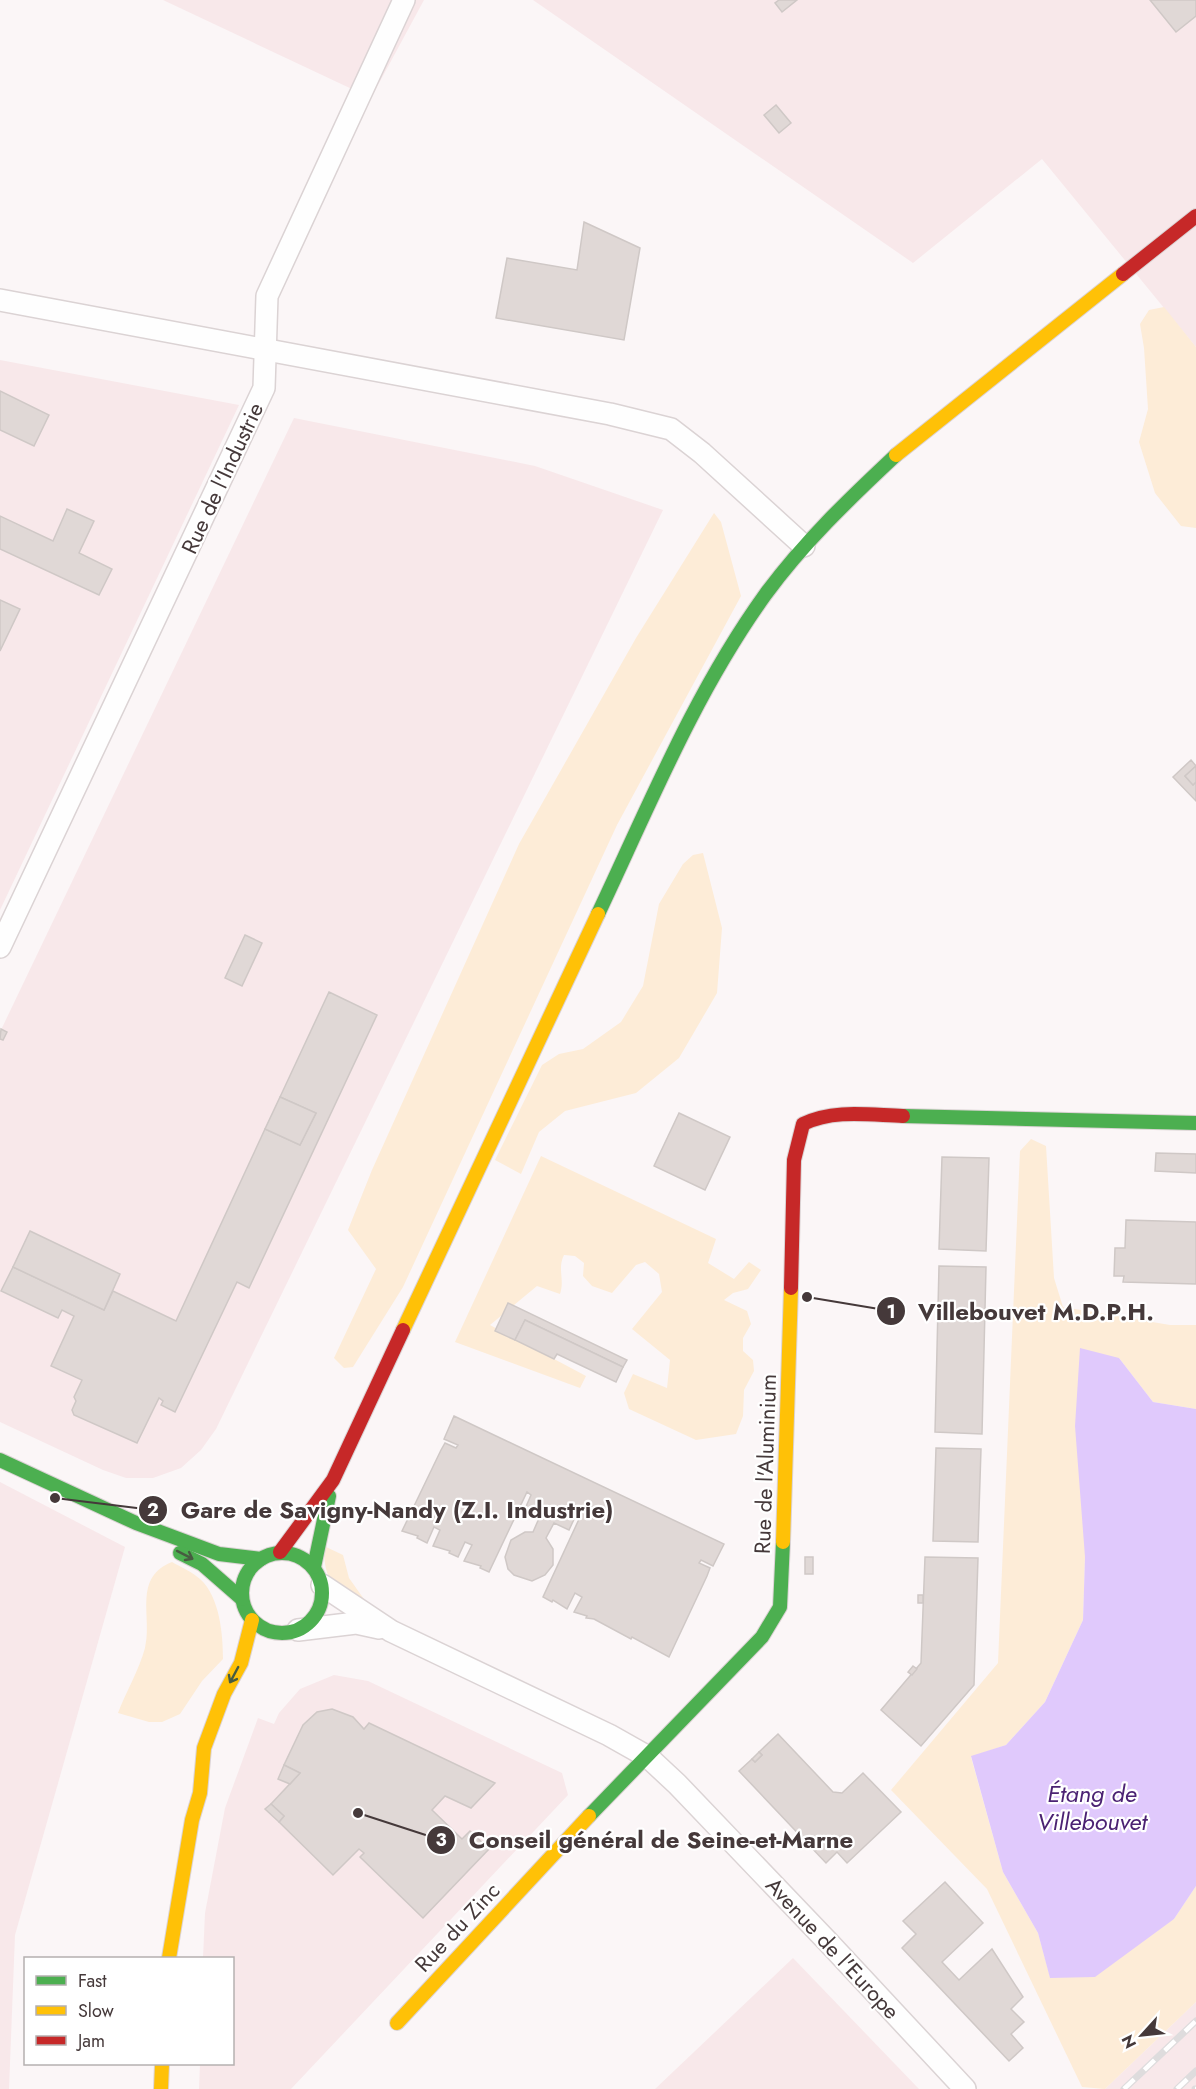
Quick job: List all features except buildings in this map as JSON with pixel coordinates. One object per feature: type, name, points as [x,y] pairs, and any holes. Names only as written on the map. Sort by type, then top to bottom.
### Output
[{"type":"street","name":"Rue de l'Industrie","points":[[0,946],[264,388],[267,296],[404,0]]},
{"type":"street","points":[[280,1552],[333,1479],[681,738],[739,633],[804,546],[896,455],[1196,216]]},
{"type":"street","points":[[0,300],[598,412],[671,429],[702,453],[804,546]]},
{"type":"street","name":"Rue de l'Aluminium","points":[[648,1757],[762,1636],[780,1607],[790,1357],[794,1160],[796,1140],[803,1124],[820,1116],[836,1114],[1196,1123]]},
{"type":"street","points":[[0,1460],[136,1523],[219,1554],[261,1558],[280,1552],[291,1553],[318,1576]]},
{"type":"street","points":[[269,1650],[291,1632],[312,1620],[319,1610],[318,1576],[333,1479]]},
{"type":"street","points":[[136,1523],[177,1551],[202,1564],[243,1599],[252,1620],[261,1627],[291,1632]]},
{"type":"street","points":[[243,1599],[246,1576],[261,1558]]},
{"type":"street","name":"Avenue de l'Europe","points":[[318,1576],[391,1630],[609,1735],[648,1757],[677,1784],[829,1943],[965,2089]]},
{"type":"street","points":[[169,1957],[190,1831],[200,1793],[204,1748],[225,1694],[241,1663],[252,1620]]},
{"type":"street","name":"Avenue de l'Europe","points":[[291,1632],[356,1623],[391,1630]]},
{"type":"street","name":"Rue du Zinc","points":[[396,2023],[628,1774],[648,1757]]},
{"type":"street","points":[[200,1793],[215,1768]]},
{"type":"street","points":[[161,2089],[162,2065]]},
{"type":"shaded area","points":[[163,0],[424,0],[371,98]]},
{"type":"shaded area","points":[[533,0],[1196,0],[1196,347],[1042,159],[913,263]]},
{"type":"shaded area","points":[[1164,307],[1196,347],[1196,528],[1181,526],[1155,493],[1139,442],[1148,409],[1140,324],[1149,310]]},
{"type":"shaded area","points":[[0,360],[239,405],[0,910]]},
{"type":"shaded area","points":[[294,418],[535,466],[663,510],[216,1429],[201,1450],[181,1468],[153,1478],[126,1478],[103,1470],[0,1422],[0,1032]]},
{"type":"shaded area","points":[[714,513],[721,522],[741,596],[617,825],[403,1287],[353,1367],[344,1368],[334,1358],[376,1269],[348,1230],[372,1170],[519,844],[636,638]]},
{"type":"shaded area","points":[[703,853],[722,928],[717,993],[679,1058],[636,1093],[565,1111],[539,1132],[521,1174],[495,1160],[542,1065],[559,1054],[583,1049],[621,1022],[643,986],[659,904],[683,864],[693,855]]},
{"type":"shaded area","points":[[1031,1139],[1046,1146],[1054,1278],[1063,1307],[1170,1325],[1196,1325],[1196,1409],[1153,1402],[1119,1358],[1085,1557],[1083,1620],[1045,1702],[1006,1745],[971,1757],[1003,1872],[1038,1933],[1050,1977],[1174,1919],[1196,1886],[1196,2002],[1105,2089],[1082,2087],[987,1889],[891,1790],[998,1663],[1020,1151]]},
{"type":"shaded area","points":[[541,1156],[716,1239],[708,1263],[734,1279],[749,1262],[761,1270],[748,1289],[733,1293],[724,1300],[747,1311],[751,1324],[743,1338],[743,1351],[753,1360],[754,1371],[744,1390],[743,1416],[736,1434],[696,1440],[629,1409],[624,1393],[633,1374],[667,1388],[670,1360],[632,1329],[662,1292],[659,1274],[645,1262],[636,1265],[612,1293],[592,1286],[583,1276],[584,1263],[575,1256],[564,1255],[561,1265],[560,1294],[537,1286],[490,1325],[586,1376],[580,1388],[455,1342]]},
{"type":"shaded area","points":[[0,1482],[125,1547],[15,1935],[9,2089],[0,2089]]},
{"type":"shaded area","points":[[324,1546],[343,1555],[349,1578],[366,1602],[339,1587],[329,1577],[324,1559]]},
{"type":"shaded area","points":[[172,1562],[200,1579],[212,1596],[221,1628],[223,1659],[202,1681],[180,1714],[162,1722],[149,1722],[118,1713],[145,1648],[148,1588],[152,1578],[160,1569]]},
{"type":"shaded area","points":[[334,1675],[368,1681],[562,1773],[568,1795],[291,2089],[199,2089],[200,2065],[234,2065],[234,1957],[203,1957],[205,1913],[225,1808],[258,1718],[274,1724],[279,1713],[300,1689]]},
{"type":"shaded area","points":[[793,1958],[919,2089],[655,2089]]},
{"type":"shaded area","points":[[1196,2002],[1196,2089],[1105,2089]]},
{"type":"water","name":"Étang de Villebouvet","points":[[1080,1348],[1119,1358],[1153,1402],[1196,1409],[1196,1886],[1174,1919],[1095,1977],[1050,1978],[1038,1933],[1003,1872],[971,1756],[1006,1745],[1045,1702],[1083,1620],[1085,1557],[1075,1426]]},
{"type":"railway","points":[[1124,2089],[1196,2021]]},
{"type":"railway","points":[[1177,2089],[1196,2071]]},
{"type":"traffic: fast","points":[[598,914],[674,750],[740,632],[795,557],[896,455]]},
{"type":"traffic: fast","points":[[903,1116],[1196,1123]]},
{"type":"traffic: fast","points":[[0,1460],[136,1523],[219,1554],[261,1559]]},
{"type":"traffic: fast","points":[[314,1567],[329,1496]]},
{"type":"traffic: fast","points":[[589,1816],[762,1637],[780,1607],[783,1542]]},
{"type":"traffic: fast","points":[[180,1553],[202,1564],[242,1599]]},
{"type":"traffic: fast","points":[[282,1553],[297,1556],[310,1565],[319,1578],[322,1593],[319,1608],[310,1621],[297,1630],[282,1633],[267,1630],[254,1621],[245,1608],[242,1593],[245,1578],[254,1565],[267,1556],[282,1553]]},
{"type":"traffic: slow","points":[[896,455],[1123,274]]},
{"type":"traffic: slow","points":[[403,1330],[598,914]]},
{"type":"traffic: slow","points":[[783,1542],[791,1288]]},
{"type":"traffic: slow","points":[[169,1957],[192,1820],[200,1793],[204,1748],[224,1694],[241,1663],[252,1620]]},
{"type":"traffic: slow","points":[[397,2023],[589,1816]]},
{"type":"traffic: slow","points":[[161,2089],[162,2065]]},
{"type":"traffic: jam","points":[[1123,274],[1196,216]]},
{"type":"traffic: jam","points":[[791,1288],[794,1160],[803,1124],[815,1119],[839,1115],[903,1116]]},
{"type":"traffic: jam","points":[[280,1552],[333,1480],[403,1330]]},
{"type":"place","name":"Villebouvet M.D.P.H.","points":[[807,1297]]},
{"type":"place","name":"Gare de Savigny-Nandy (Z.I. Industrie)","points":[[55,1498]]},
{"type":"place","name":"Conseil général de Seine-et-Marne","points":[[358,1813]]}]
